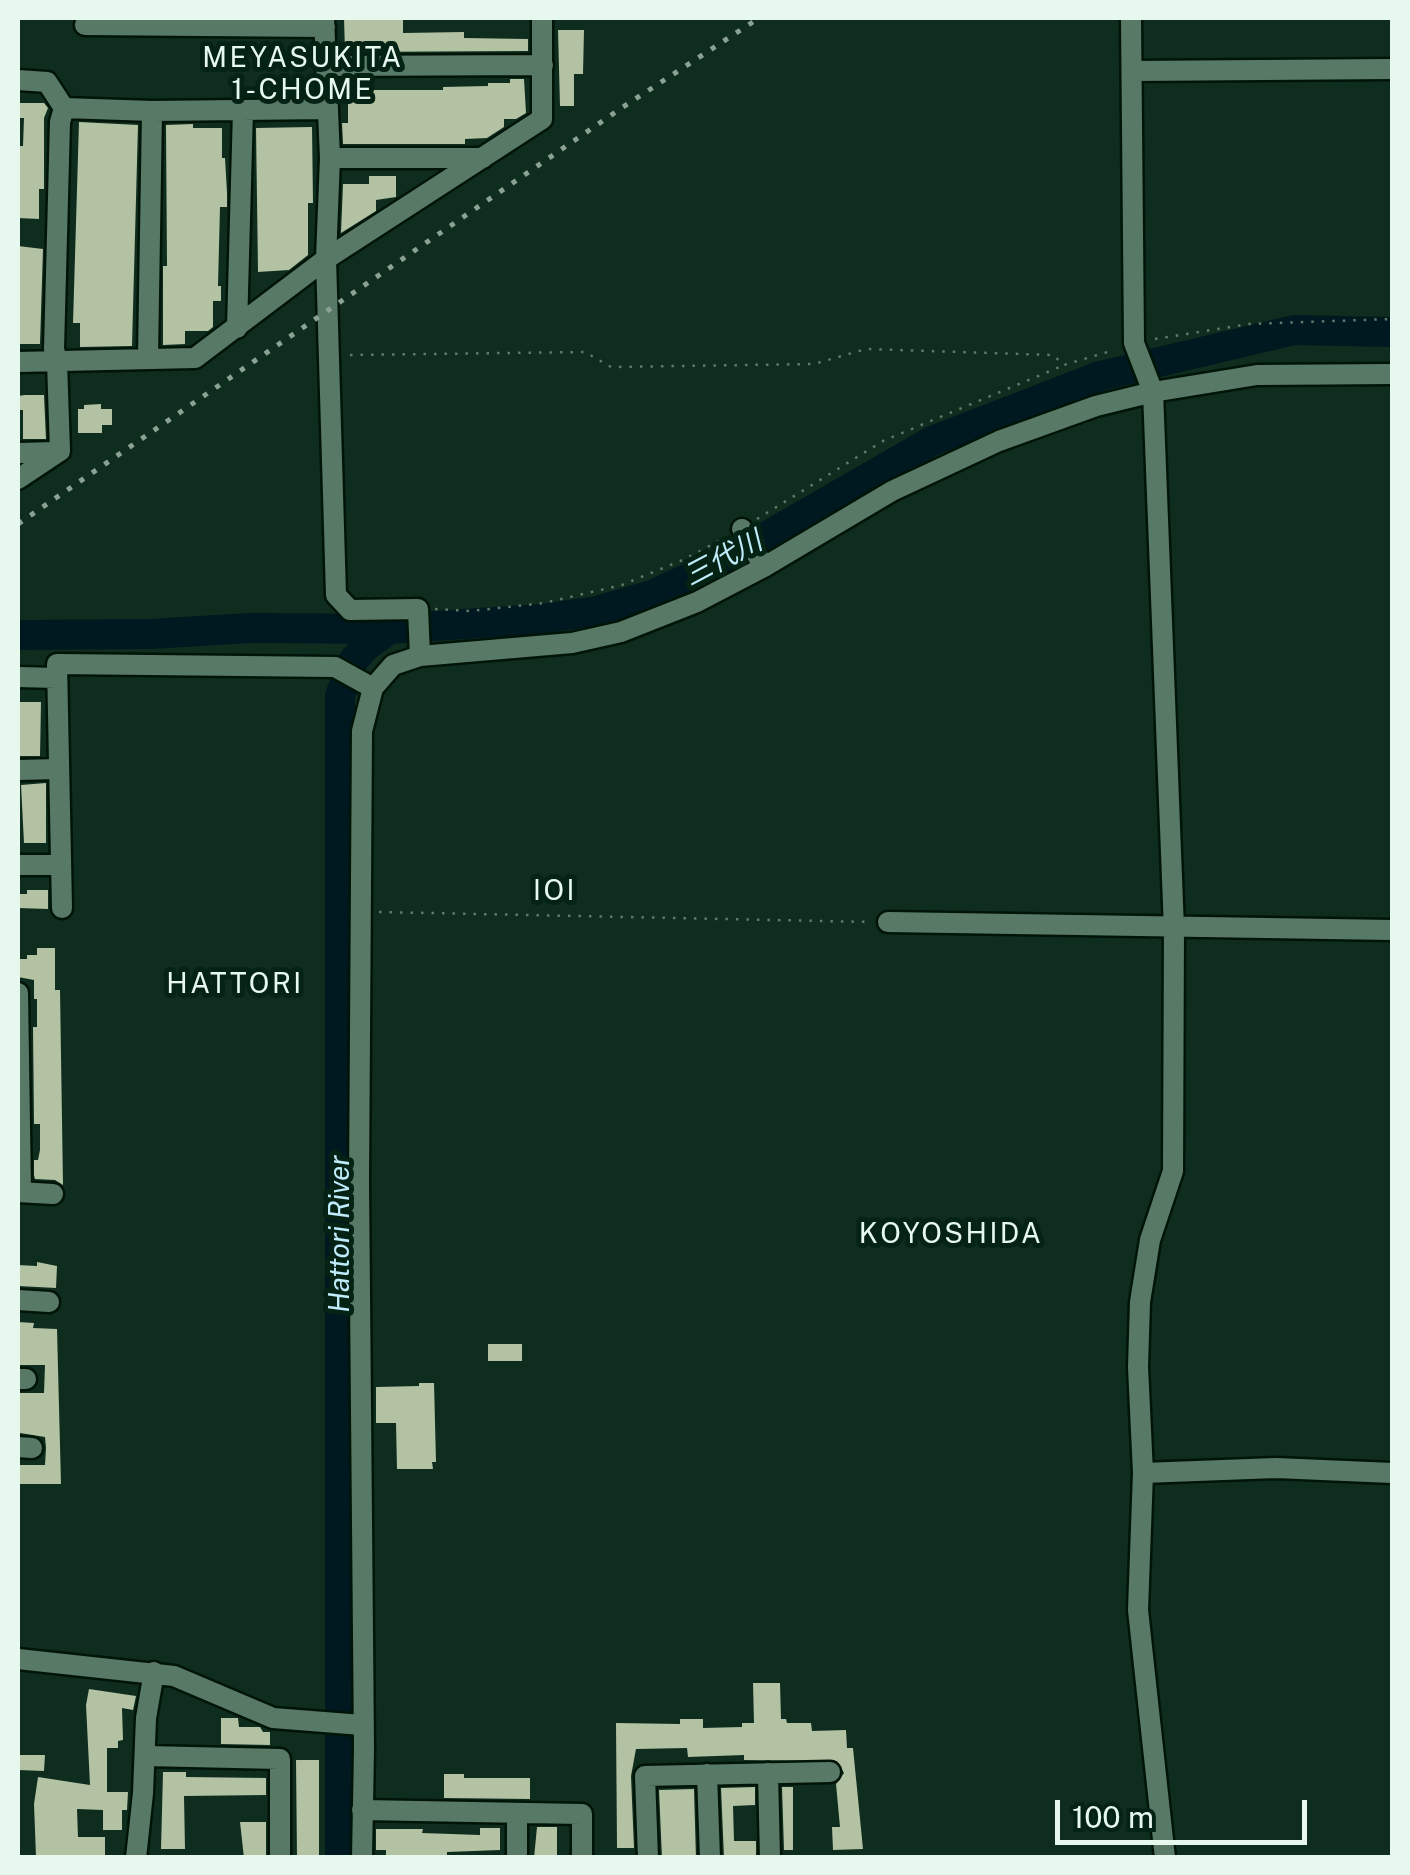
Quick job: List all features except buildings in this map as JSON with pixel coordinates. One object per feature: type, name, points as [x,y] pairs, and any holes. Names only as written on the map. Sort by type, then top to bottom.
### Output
[{"type":"street","points":[[18,362],[195,358],[326,260],[542,118],[542,18]]},
{"type":"street","points":[[1131,18],[1136,346],[1153,388],[1174,929],[1172,1171],[1150,1240],[1140,1302],[1138,1367],[1142,1473],[1138,1610],[1165,1858]]},
{"type":"street","points":[[85,26],[324,22],[330,158],[326,260],[336,595],[350,610],[419,612],[420,653]]},
{"type":"street","points":[[327,66],[543,65]]},
{"type":"street","points":[[1132,71],[1392,69]]},
{"type":"street","points":[[18,80],[47,82],[64,108],[60,122],[54,349],[58,362],[58,452]]},
{"type":"street","points":[[64,108],[328,110]]},
{"type":"street","points":[[237,328],[243,110]]},
{"type":"street","points":[[148,357],[152,111]]},
{"type":"street","points":[[330,158],[485,158]]},
{"type":"street","points":[[362,1858],[359,1182],[362,732],[369,686],[393,665],[420,653],[572,643],[621,632],[698,602],[892,491],[999,441],[1153,388],[1257,375],[1392,374]]},
{"type":"street","points":[[18,454],[58,452]]},
{"type":"street","points":[[18,480],[58,452]]},
{"type":"street","points":[[743,531],[763,565]]},
{"type":"street","points":[[62,908],[57,664],[335,667],[369,686]]},
{"type":"street","points":[[18,677],[58,678]]},
{"type":"street","points":[[18,770],[59,769]]},
{"type":"street","points":[[18,865],[61,865]]},
{"type":"street","points":[[888,922],[1392,930]]},
{"type":"street","points":[[18,993],[19,1192],[53,1194]]},
{"type":"street","points":[[18,1300],[49,1302]]},
{"type":"street","points":[[1142,1473],[1276,1468],[1392,1472]]},
{"type":"street","points":[[18,1659],[154,1672],[209,1689],[273,1718],[362,1725]]},
{"type":"street","points":[[136,1858],[146,1718],[154,1672]]},
{"type":"street","points":[[144,1756],[280,1759],[280,1858]]},
{"type":"street","points":[[648,1858],[645,1776],[830,1772]]},
{"type":"street","points":[[768,1773],[770,1858]]},
{"type":"street","points":[[707,1774],[710,1858]]},
{"type":"street","points":[[362,1810],[582,1814],[582,1858]]},
{"type":"street","points":[[516,1858],[517,1813]]},
{"type":"path","points":[[419,612],[544,604],[622,585],[743,531],[883,441],[1064,366],[1136,346],[1249,324],[1392,319]]},
{"type":"path","points":[[328,355],[585,352],[612,366],[667,366],[814,364],[866,349],[1053,354],[1064,366]]},
{"type":"path","points":[[363,911],[888,922]]},
{"type":"waterway","name":"三代川","points":[[18,635],[250,628],[390,629],[597,611],[652,595],[722,562],[932,441],[1100,376],[1294,330],[1392,332]]},
{"type":"waterway","name":"Hattori River","points":[[340,1858],[340,696],[353,661],[390,629]]},
{"type":"railway","points":[[18,524],[620,109],[759,18]]},
{"type":"district","name":"MEYASUKITA 1-CHOME","points":[[303,74]]},
{"type":"district","name":"IOI","points":[[555,891]]},
{"type":"district","name":"HATTORI","points":[[235,984]]},
{"type":"district","name":"KOYOSHIDA","points":[[951,1234]]}]
